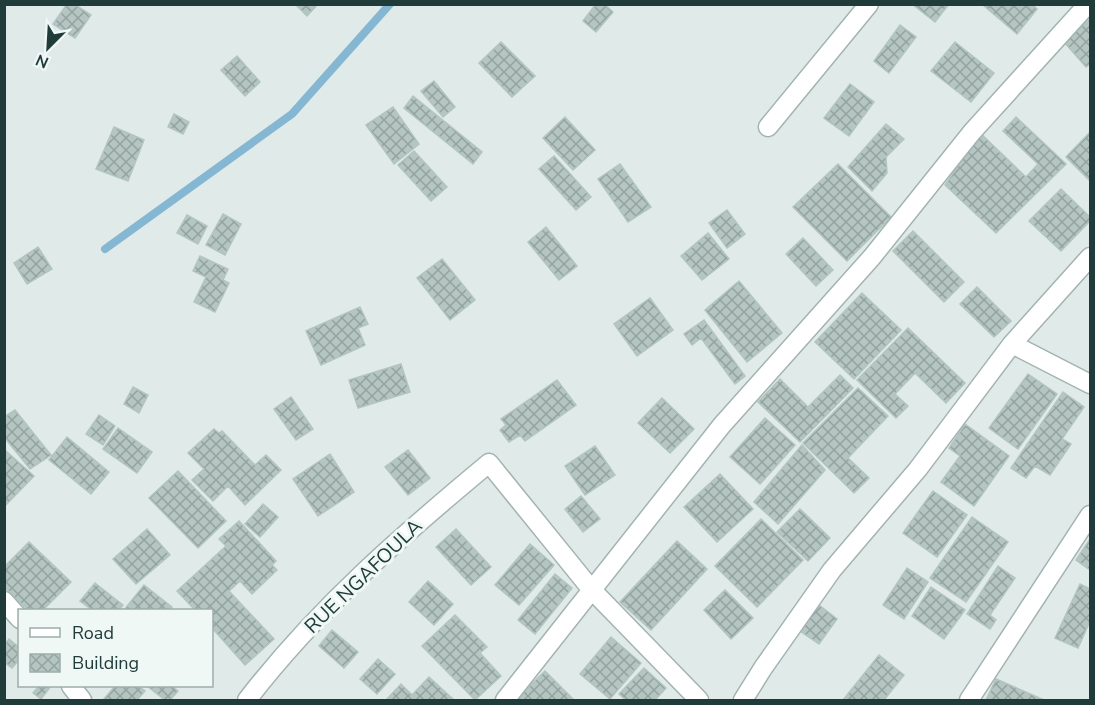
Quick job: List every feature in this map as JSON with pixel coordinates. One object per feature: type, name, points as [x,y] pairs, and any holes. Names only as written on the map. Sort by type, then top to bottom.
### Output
[{"type":"street","points":[[768,127],[869,4]]},
{"type":"street","points":[[505,700],[722,425],[872,257],[972,132],[1088,4]]},
{"type":"street","points":[[743,700],[832,570],[918,469],[1012,344],[1090,256]]},
{"type":"street","points":[[1012,344],[1090,384]]},
{"type":"street","name":"RUE NGAFOULA","points":[[248,700],[283,654],[386,549],[489,463],[591,589]]},
{"type":"street","points":[[969,700],[1090,515]]},
{"type":"street","points":[[591,589],[699,700]]},
{"type":"street","points":[[4,601],[18,617]]},
{"type":"street","points":[[72,687],[82,700]]},
{"type":"building","points":[[67,4],[74,4],[91,15],[75,38],[53,24]]},
{"type":"building","points":[[295,4],[318,4],[307,16]]},
{"type":"building","points":[[596,4],[604,4],[613,12],[596,32],[583,21]]},
{"type":"building","points":[[912,4],[949,4],[935,22]]},
{"type":"building","points":[[1032,4],[1037,9],[1017,34],[983,5]]},
{"type":"building","points":[[1090,19],[1090,64],[1086,67],[1064,42]]},
{"type":"building","points":[[900,25],[916,37],[889,73],[874,61]]},
{"type":"building","points":[[501,42],[535,76],[512,97],[479,63]]},
{"type":"building","points":[[955,42],[994,73],[971,102],[931,71]]},
{"type":"building","points":[[237,56],[260,82],[245,96],[221,70]]},
{"type":"building","points":[[434,81],[455,107],[443,117],[421,91]]},
{"type":"building","points":[[850,84],[874,102],[849,136],[824,118]]},
{"type":"building","points":[[413,96],[482,152],[473,164],[404,108]]},
{"type":"building","points":[[393,107],[419,144],[394,164],[366,125]]},
{"type":"building","points":[[174,114],[189,122],[183,134],[168,127]]},
{"type":"building","points":[[565,117],[595,150],[573,170],[543,138]]},
{"type":"building","points":[[1016,117],[1066,164],[996,233],[945,185],[980,133],[1026,177],[1038,164],[1003,131]]},
{"type":"building","points":[[886,124],[904,139],[886,157],[887,173],[872,191],[848,167]]},
{"type":"building","points":[[114,127],[144,140],[128,181],[96,169]]},
{"type":"building","points":[[1090,132],[1090,181],[1066,157]]},
{"type":"building","points":[[414,151],[447,187],[431,201],[398,165]]},
{"type":"building","points":[[554,156],[591,197],[576,210],[539,169]]},
{"type":"building","points":[[620,164],[651,207],[628,222],[598,179]]},
{"type":"building","points":[[838,164],[891,217],[847,261],[793,207]]},
{"type":"building","points":[[1061,189],[1090,217],[1090,221],[1061,251],[1029,221]]},
{"type":"building","points":[[727,210],[745,234],[727,248],[709,223]]},
{"type":"building","points":[[223,214],[241,224],[225,255],[206,245]]},
{"type":"building","points":[[187,215],[207,226],[198,244],[177,233]]},
{"type":"building","points":[[546,227],[577,266],[559,280],[528,242]]},
{"type":"building","points":[[913,231],[964,282],[944,302],[893,251]]},
{"type":"building","points":[[708,233],[729,259],[702,280],[681,256]]},
{"type":"building","points":[[803,238],[833,270],[816,286],[786,254]]},
{"type":"building","points":[[38,247],[52,269],[27,284],[14,263]]},
{"type":"building","points":[[200,256],[228,269],[223,280],[229,283],[215,312],[194,302],[206,277],[193,271]]},
{"type":"building","points":[[442,259],[475,300],[450,320],[417,278]]},
{"type":"building","points":[[739,281],[782,333],[747,362],[705,310]]},
{"type":"building","points":[[977,287],[1011,321],[994,337],[960,304]]},
{"type":"building","points":[[862,293],[901,330],[854,379],[815,342]]},
{"type":"building","points":[[650,298],[673,330],[637,356],[614,324]]},
{"type":"building","points":[[360,307],[368,324],[358,328],[365,345],[321,365],[306,331]]},
{"type":"building","points":[[704,320],[745,376],[735,384],[701,338],[692,345],[684,334]]},
{"type":"building","points":[[908,328],[965,383],[946,403],[915,373],[895,394],[908,406],[896,418],[857,380]]},
{"type":"building","points":[[401,364],[410,392],[358,408],[349,380]]},
{"type":"building","points":[[1028,374],[1057,394],[1018,449],[989,428]]},
{"type":"building","points":[[840,375],[853,388],[800,442],[758,402],[780,379],[808,407]]},
{"type":"building","points":[[557,380],[576,405],[525,441],[520,435],[509,442],[500,430],[506,425],[501,419]]},
{"type":"building","points":[[133,387],[148,395],[139,413],[124,404]]},
{"type":"building","points":[[858,388],[888,416],[848,458],[869,478],[854,493],[803,443]]},
{"type":"building","points":[[1063,392],[1084,407],[1062,439],[1071,444],[1050,475],[1035,466],[1026,478],[1011,468]]},
{"type":"building","points":[[291,397],[313,429],[296,440],[274,409]]},
{"type":"building","points":[[662,398],[694,429],[670,453],[638,423]]},
{"type":"building","points":[[15,410],[51,455],[30,469],[4,437],[4,417]]},
{"type":"building","points":[[99,415],[115,426],[103,445],[86,434]]},
{"type":"building","points":[[765,418],[795,445],[760,484],[730,457]]},
{"type":"building","points":[[965,424],[1009,456],[974,506],[941,482],[960,456],[949,448]]},
{"type":"building","points":[[118,428],[152,452],[137,473],[103,449]]},
{"type":"building","points":[[214,429],[219,433],[222,431],[255,465],[266,455],[281,470],[245,505],[228,486],[213,501],[192,480],[204,469],[188,453]]},
{"type":"building","points":[[67,437],[109,472],[91,494],[49,460]]},
{"type":"building","points":[[802,445],[825,470],[778,524],[754,502]]},
{"type":"building","points":[[595,446],[615,475],[585,495],[565,466]]},
{"type":"building","points":[[408,450],[430,478],[408,495],[385,467]]},
{"type":"building","points":[[6,451],[34,476],[4,507],[4,453]]},
{"type":"building","points":[[330,454],[354,492],[318,516],[293,479]]},
{"type":"building","points":[[178,471],[226,521],[198,548],[149,498]]},
{"type":"building","points":[[720,474],[753,509],[717,542],[684,507]]},
{"type":"building","points":[[933,491],[967,515],[937,557],[903,533]]},
{"type":"building","points":[[581,496],[600,519],[583,532],[565,509]]},
{"type":"building","points":[[263,504],[278,517],[260,537],[245,524]]},
{"type":"building","points":[[800,509],[830,538],[808,561],[777,532]]},
{"type":"building","points":[[972,517],[1008,542],[966,602],[930,578]]},
{"type":"building","points":[[761,519],[803,560],[757,607],[715,566]]},
{"type":"building","points":[[239,521],[276,561],[272,565],[277,570],[252,594],[240,581],[229,591],[274,639],[245,665],[213,629],[213,609],[194,609],[177,591],[226,546],[219,539]]},
{"type":"building","points":[[147,529],[170,555],[136,584],[113,559]]},
{"type":"building","points":[[456,529],[491,567],[471,585],[436,547]]},
{"type":"building","points":[[1090,539],[1090,570],[1076,560]]},
{"type":"building","points":[[677,541],[707,569],[651,630],[620,602]]},
{"type":"building","points":[[29,542],[71,582],[44,609],[27,609],[4,587],[4,567]]},
{"type":"building","points":[[530,544],[554,565],[519,605],[495,585]]},
{"type":"building","points":[[998,566],[1015,578],[990,615],[996,620],[990,629],[967,614]]},
{"type":"building","points":[[907,568],[928,582],[904,619],[883,605]]},
{"type":"building","points":[[555,574],[572,588],[535,634],[518,620]]},
{"type":"building","points":[[428,581],[453,604],[434,625],[409,602]]},
{"type":"building","points":[[95,583],[123,605],[120,609],[91,609],[80,601]]},
{"type":"building","points":[[1080,584],[1090,589],[1090,621],[1078,648],[1055,638]]},
{"type":"building","points":[[144,585],[172,607],[170,609],[125,609]]},
{"type":"building","points":[[931,587],[965,610],[944,639],[912,616]]},
{"type":"building","points":[[725,590],[753,618],[731,639],[704,610]]},
{"type":"building","points":[[819,605],[837,619],[819,644],[800,631]]},
{"type":"building","points":[[455,615],[487,647],[480,653],[501,676],[475,700],[422,646]]},
{"type":"building","points":[[332,630],[358,652],[344,668],[319,646]]},
{"type":"building","points":[[611,637],[641,663],[610,699],[580,674]]},
{"type":"building","points":[[9,639],[18,646],[18,661],[12,668],[4,662],[4,645]]},
{"type":"building","points":[[879,655],[904,675],[884,700],[843,700]]},
{"type":"building","points":[[378,659],[395,674],[377,694],[360,679]]},
{"type":"building","points":[[644,668],[666,688],[655,700],[626,700],[619,694]]},
{"type":"building","points":[[545,671],[574,700],[520,700],[517,698]]},
{"type":"building","points":[[429,677],[454,700],[386,700],[401,684],[412,695]]},
{"type":"building","points":[[996,679],[1044,700],[986,700]]},
{"type":"building","points":[[38,687],[50,687],[41,699],[33,693]]},
{"type":"building","points":[[114,687],[139,687],[145,691],[137,700],[104,699]]},
{"type":"building","points":[[148,687],[173,687],[178,691],[170,700],[165,700]]},
{"type":"waterway","points":[[105,249],[292,114],[390,4]]}]
